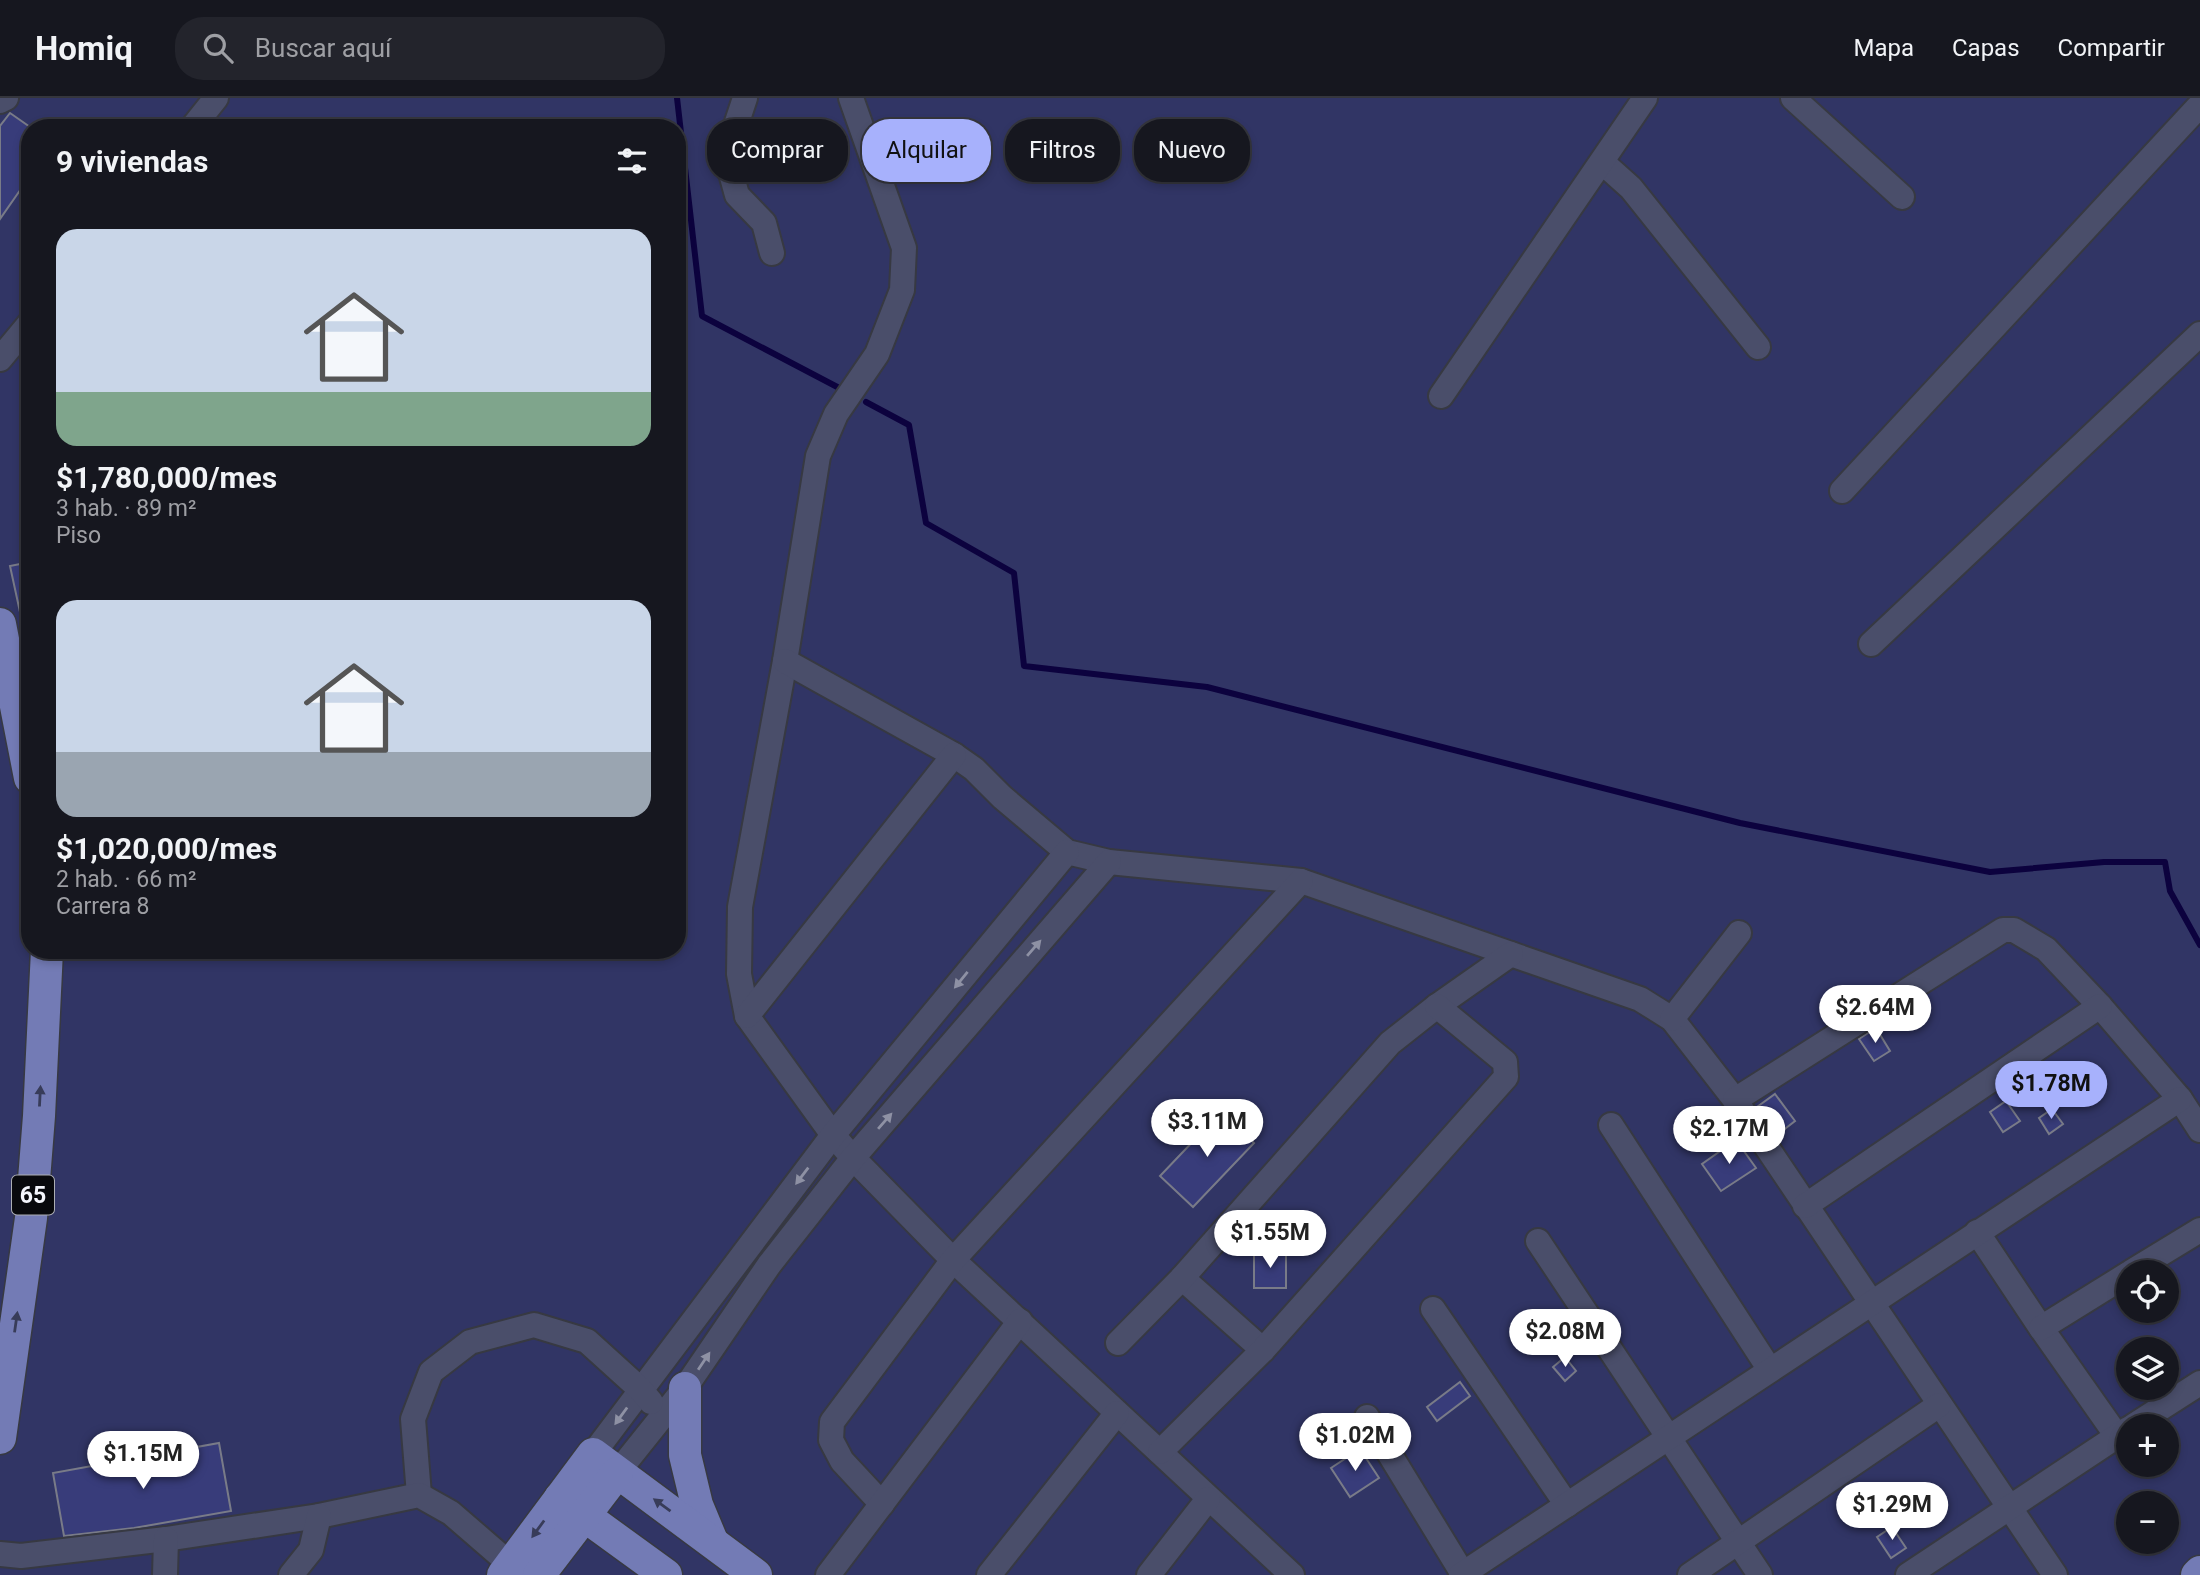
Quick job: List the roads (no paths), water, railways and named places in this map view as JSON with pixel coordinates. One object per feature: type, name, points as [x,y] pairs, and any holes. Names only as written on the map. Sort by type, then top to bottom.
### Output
[{"type":"main road","points":[[0,624],[21,699]]},
{"type":"main road","name":"65","points":[[0,1438],[31,1218],[47,959]]},
{"type":"main road","points":[[685,1388],[685,1455],[697,1505],[713,1542]]},
{"type":"main road","points":[[518,1572],[605,1464],[756,1575]]},
{"type":"main road","points":[[572,1507],[666,1575]]},
{"type":"street","points":[[0,101],[6,98]]},
{"type":"street","points":[[199,119],[216,98]]},
{"type":"street","points":[[745,98],[726,155],[737,195],[764,223],[772,253]]},
{"type":"street","points":[[851,98],[905,248],[902,290],[877,354],[836,414],[818,456],[785,661],[740,907],[738,974],[747,1016],[833,1135],[853,1158],[953,1260],[1292,1575]]},
{"type":"street","points":[[1441,396],[1645,98]]},
{"type":"street","points":[[1793,98],[1902,197]]},
{"type":"street","points":[[1842,491],[2200,105]]},
{"type":"street","points":[[1602,162],[1631,188],[1758,347]]},
{"type":"street","points":[[0,359],[21,334]]},
{"type":"street","points":[[1871,644],[2200,334]]},
{"type":"street","points":[[785,661],[954,755],[974,769],[1002,797],[1067,852],[1109,862],[1301,881],[1640,999],[1672,1019],[1735,1100],[2055,1575]]},
{"type":"street","points":[[747,1016],[954,755]]},
{"type":"street","points":[[605,1464],[640,1390],[833,1135],[1067,852]]},
{"type":"street","points":[[605,1464],[663,1416],[769,1265],[853,1158],[1109,862]]},
{"type":"street","points":[[882,1504],[842,1461],[831,1440],[832,1422],[953,1260],[1301,881]]},
{"type":"street","points":[[1735,1100],[2003,930],[2014,930],[2046,949],[2100,1006],[2180,1099],[2200,1130]]},
{"type":"street","points":[[1672,1019],[1740,933]]},
{"type":"street","points":[[1118,1343],[1182,1278],[1390,1043],[1511,954]]},
{"type":"street","points":[[1160,1452],[1263,1350],[1506,1077],[1505,1062],[1437,1006]]},
{"type":"street","points":[[1805,1206],[2100,1006]]},
{"type":"street","points":[[1367,1417],[1462,1574],[2180,1099]]},
{"type":"street","points":[[1611,1125],[1770,1370]]},
{"type":"street","points":[[2151,1260],[2200,1230]]},
{"type":"street","points":[[1977,1232],[2041,1328],[2116,1419]]},
{"type":"street","points":[[1538,1241],[1760,1575]]},
{"type":"street","points":[[1182,1278],[1263,1350]]},
{"type":"street","points":[[2041,1328],[2116,1282]]},
{"type":"street","points":[[1433,1309],[1567,1505]]},
{"type":"street","points":[[828,1575],[1020,1321]]},
{"type":"street","points":[[419,1495],[413,1419],[431,1371],[470,1342],[534,1325],[587,1341],[640,1390],[663,1416]]},
{"type":"street","points":[[2152,1414],[2200,1383]]},
{"type":"street","points":[[1690,1575],[1939,1405]]},
{"type":"street","points":[[989,1575],[1117,1413]]},
{"type":"street","points":[[1908,1575],[2116,1438]]},
{"type":"street","points":[[0,1555],[21,1556],[166,1539],[319,1516],[419,1495],[452,1513],[518,1572]]},
{"type":"street","points":[[1149,1575],[1208,1499]]},
{"type":"street","points":[[291,1575],[311,1550],[319,1516]]},
{"type":"street","points":[[165,1575],[166,1539]]},
{"type":"waterway","points":[[677,98],[679,119]]},
{"type":"waterway","points":[[686,176],[702,316],[843,390]]},
{"type":"waterway","points":[[866,402],[909,425],[926,523],[1014,573],[1024,666],[1207,687],[1740,823],[1990,872],[2104,862],[2165,862],[2170,891],[2200,945]]}]
